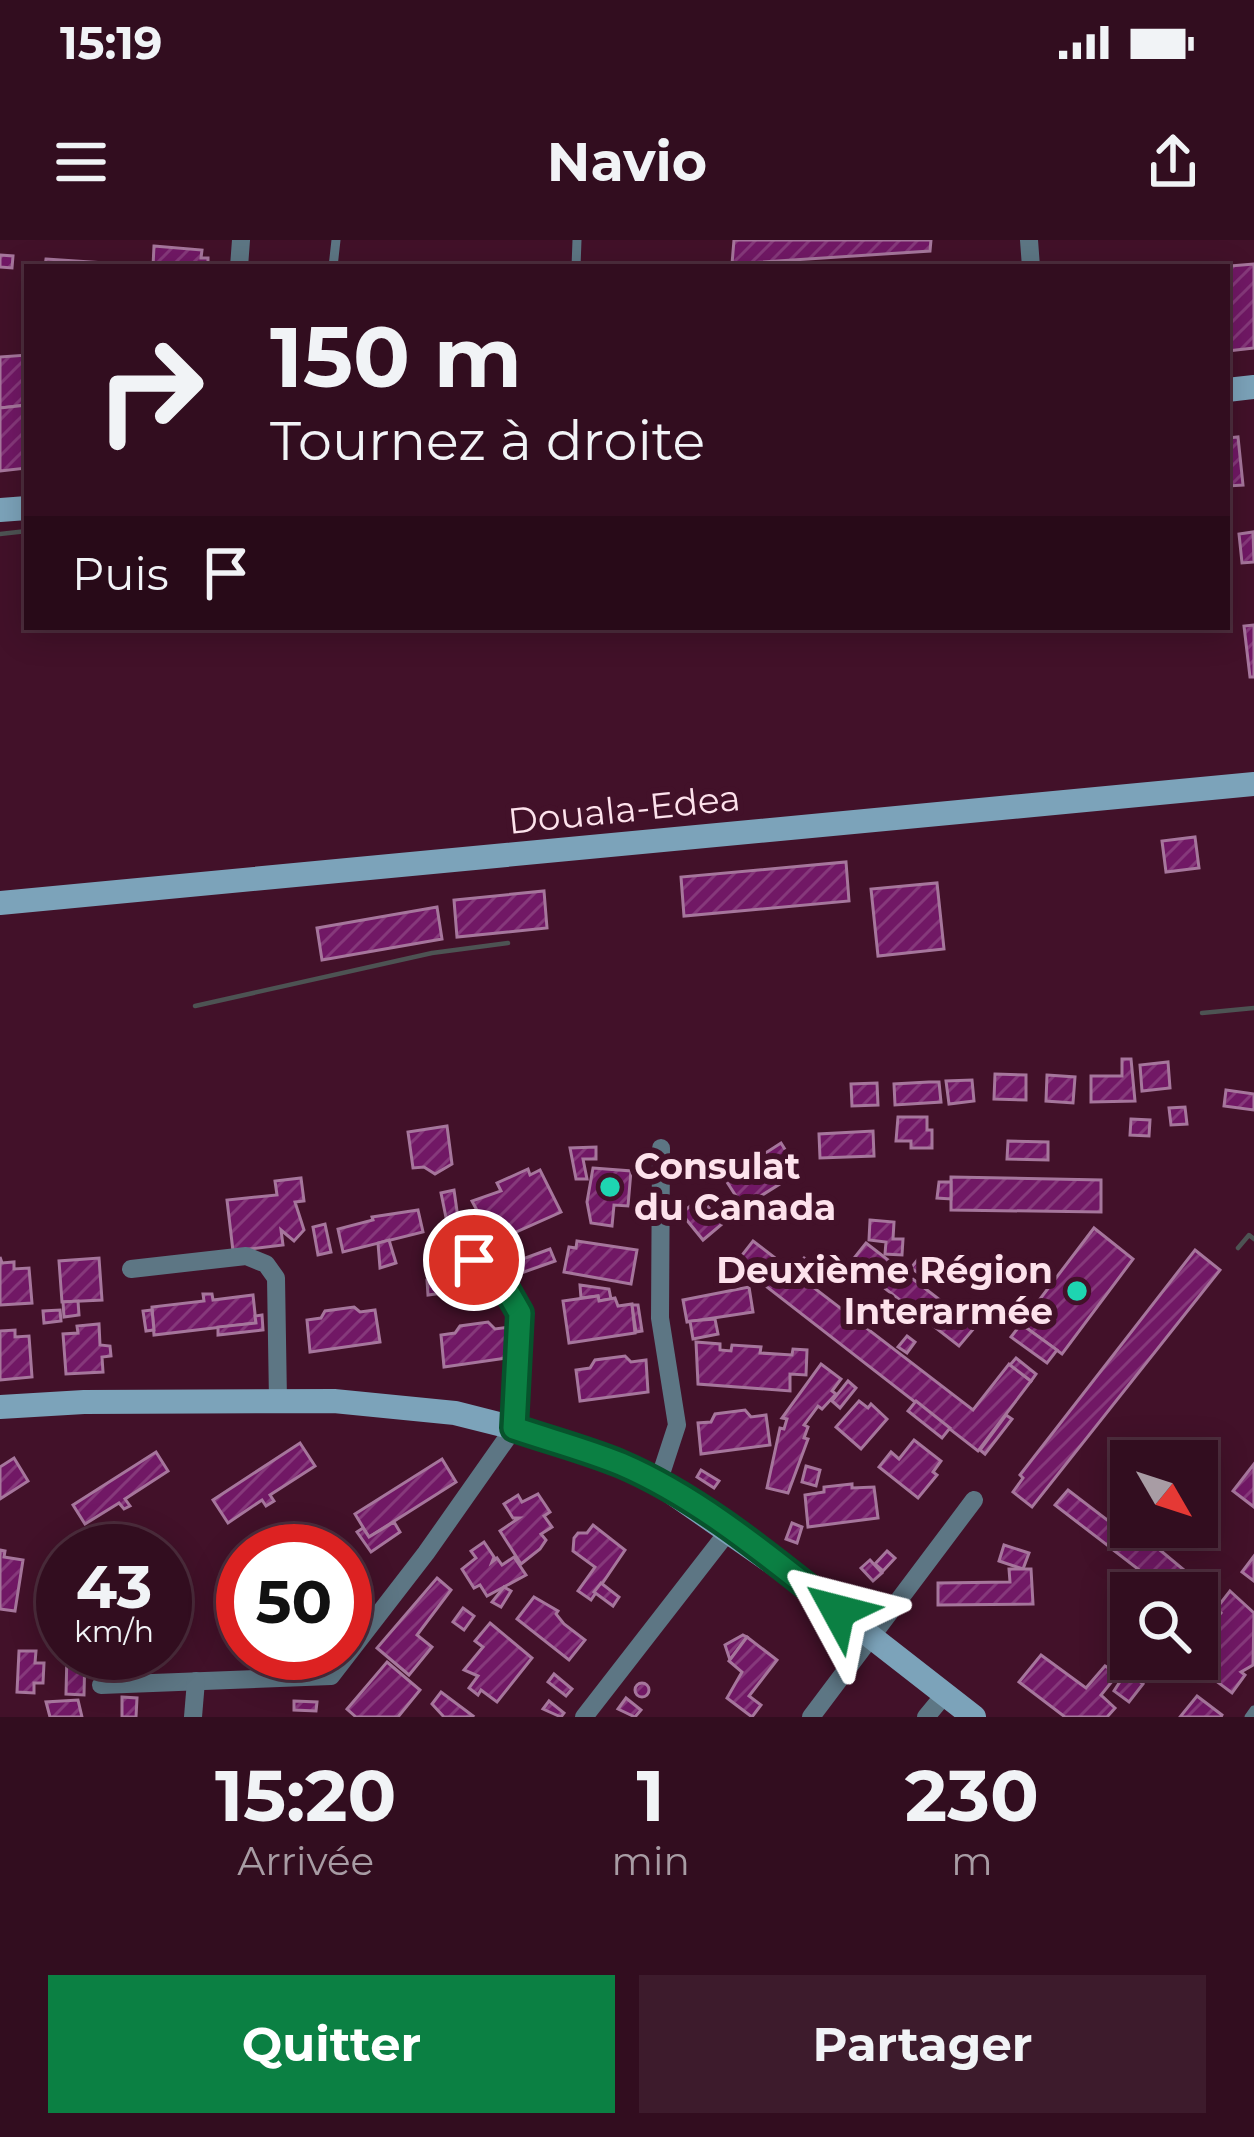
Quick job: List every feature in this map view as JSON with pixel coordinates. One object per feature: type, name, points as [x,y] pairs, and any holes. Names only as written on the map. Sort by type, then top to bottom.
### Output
[{"type":"main road","name":"Douala-Edea","points":[[0,903],[1254,784]]},
{"type":"main road","points":[[0,1407],[84,1402],[390,1404],[514,1428],[618,1463],[658,1483],[730,1529],[972,1716]]},
{"type":"street","points":[[658,1483],[676,1425],[660,1318],[661,1148]]},
{"type":"street","points":[[131,1269],[246,1256],[266,1264],[276,1278],[278,1401]]},
{"type":"street","points":[[101,1685],[332,1676],[427,1553],[514,1428],[520,1313],[504,1285],[474,1260]]},
{"type":"street","points":[[811,1717],[974,1500]]},
{"type":"street","points":[[584,1717],[730,1529]]},
{"type":"street","points":[[193,1717],[196,1682]]},
{"type":"street","points":[[926,1717],[945,1694]]},
{"type":"building","points":[[734,240],[931,240],[930,251],[732,264]]},
{"type":"building","points":[[154,246],[202,250],[201,258],[208,258],[208,264],[153,264]]},
{"type":"building","points":[[0,255],[13,256],[12,268],[0,267]]},
{"type":"building","points":[[46,259],[120,264],[45,264]]},
{"type":"building","points":[[1254,264],[1254,348],[1230,351],[1230,266]]},
{"type":"building","points":[[24,355],[24,405],[0,408],[0,357]]},
{"type":"building","points":[[24,405],[24,468],[0,471],[0,408]]},
{"type":"building","points":[[1238,437],[1243,485],[1230,486],[1230,438]]},
{"type":"building","points":[[1253,532],[1254,562],[1242,563],[1239,534]]},
{"type":"building","points":[[1254,625],[1254,677],[1250,677],[1244,626]]},
{"type":"building","points":[[1195,837],[1199,868],[1166,872],[1162,841]]},
{"type":"building","points":[[846,862],[849,901],[684,916],[681,877]]},
{"type":"building","points":[[937,883],[944,949],[878,956],[871,889]]},
{"type":"building","points":[[544,891],[547,928],[457,937],[454,900]]},
{"type":"building","points":[[437,907],[442,939],[322,960],[317,928]]},
{"type":"building","points":[[1122,1059],[1131,1059],[1135,1101],[1091,1102],[1091,1076],[1122,1076]]},
{"type":"building","points":[[1168,1062],[1170,1088],[1142,1091],[1140,1065]]},
{"type":"building","points":[[995,1074],[1026,1075],[1026,1100],[994,1099]]},
{"type":"building","points":[[1047,1075],[1075,1077],[1073,1103],[1046,1101]]},
{"type":"building","points":[[972,1080],[974,1101],[949,1104],[946,1081]]},
{"type":"building","points":[[939,1082],[941,1102],[895,1105],[894,1084]]},
{"type":"building","points":[[877,1083],[878,1105],[852,1106],[851,1084]]},
{"type":"building","points":[[1226,1090],[1254,1094],[1254,1110],[1224,1106]]},
{"type":"building","points":[[1185,1107],[1187,1124],[1171,1125],[1169,1108]]},
{"type":"building","points":[[898,1117],[927,1117],[932,1148],[911,1148],[911,1141],[896,1141]]},
{"type":"building","points":[[1131,1119],[1150,1120],[1149,1136],[1130,1135]]},
{"type":"building","points":[[447,1126],[452,1164],[435,1174],[424,1167],[413,1168],[408,1132]]},
{"type":"building","points":[[873,1131],[874,1156],[820,1158],[819,1134]]},
{"type":"building","points":[[1008,1141],[1048,1142],[1048,1160],[1007,1159]]},
{"type":"building","points":[[781,1143],[799,1172],[743,1207],[725,1179]]},
{"type":"building","points":[[596,1147],[596,1159],[583,1159],[587,1179],[576,1179],[570,1148]]},
{"type":"building","name":"Consulat du Canada","points":[[593,1168],[631,1171],[628,1206],[614,1205],[612,1226],[591,1223],[587,1202]]},
{"type":"building","points":[[528,1169],[530,1175],[540,1170],[561,1212],[494,1242],[472,1201],[501,1191],[497,1183]]},
{"type":"building","points":[[951,1177],[1101,1180],[1101,1212],[951,1210]]},
{"type":"building","points":[[301,1178],[304,1201],[295,1202],[304,1230],[294,1241],[281,1230],[283,1245],[233,1251],[227,1200],[277,1195],[275,1181]]},
{"type":"building","points":[[939,1182],[951,1182],[951,1199],[937,1198]]},
{"type":"building","points":[[454,1190],[458,1244],[451,1242],[441,1193]]},
{"type":"building","points":[[816,1197],[820,1204],[800,1216],[796,1209]]},
{"type":"building","points":[[701,1198],[722,1224],[703,1240],[681,1213]]},
{"type":"building","points":[[418,1210],[423,1232],[343,1252],[338,1229],[372,1217]]},
{"type":"building","points":[[870,1220],[894,1222],[893,1239],[903,1239],[902,1255],[885,1254],[886,1242],[869,1240]]},
{"type":"building","points":[[325,1224],[331,1252],[318,1255],[313,1227]]},
{"type":"building","name":"Deuxième Région Interarmée","points":[[1094,1228],[1133,1259],[1062,1354],[1021,1324]]},
{"type":"building","points":[[389,1240],[396,1263],[380,1268],[378,1243]]},
{"type":"building","points":[[577,1241],[637,1250],[631,1284],[564,1272],[569,1247],[576,1248]]},
{"type":"building","points":[[753,1241],[973,1410],[1009,1364],[1031,1381],[978,1451],[736,1263]]},
{"type":"building","points":[[866,1243],[975,1327],[959,1346],[851,1262]]},
{"type":"building","points":[[550,1249],[555,1261],[524,1272],[520,1260]]},
{"type":"building","points":[[1195,1250],[1220,1270],[1032,1507],[1013,1492],[1023,1478],[1020,1475]]},
{"type":"building","points":[[922,1254],[932,1262],[921,1275],[911,1268]]},
{"type":"building","points":[[0,1257],[2,1263],[14,1262],[14,1269],[29,1268],[32,1303],[0,1305]]},
{"type":"building","points":[[99,1258],[102,1300],[62,1302],[59,1261]]},
{"type":"building","points":[[804,1258],[818,1270],[813,1277],[798,1265]]},
{"type":"building","points":[[486,1271],[488,1287],[428,1295],[427,1280]]},
{"type":"building","points":[[580,1285],[609,1289],[611,1299],[581,1298]]},
{"type":"building","points":[[749,1287],[753,1312],[687,1322],[683,1300]]},
{"type":"building","points":[[203,1294],[212,1294],[213,1300],[253,1295],[256,1323],[154,1335],[152,1307],[204,1301]]},
{"type":"building","points":[[598,1296],[599,1301],[615,1298],[618,1306],[632,1304],[635,1333],[569,1343],[563,1301]]},
{"type":"building","points":[[78,1301],[79,1315],[64,1317],[63,1302]]},
{"type":"building","points":[[632,1305],[638,1305],[642,1331],[636,1332]]},
{"type":"building","points":[[354,1307],[360,1312],[375,1310],[380,1342],[310,1352],[307,1320],[321,1318],[325,1311]]},
{"type":"building","points":[[60,1310],[61,1321],[44,1323],[43,1311]]},
{"type":"building","points":[[152,1310],[154,1330],[146,1331],[143,1311]]},
{"type":"building","points":[[262,1315],[263,1330],[218,1335],[218,1327],[256,1323],[255,1316]]},
{"type":"building","points":[[715,1319],[718,1334],[693,1339],[690,1321]]},
{"type":"building","points":[[488,1322],[495,1329],[510,1327],[514,1357],[444,1367],[441,1335],[455,1333],[460,1326]]},
{"type":"building","points":[[99,1324],[100,1345],[110,1346],[111,1356],[102,1357],[103,1372],[66,1374],[63,1334],[78,1333],[77,1326]]},
{"type":"building","points":[[1021,1324],[1057,1350],[1047,1363],[1011,1337]]},
{"type":"building","points":[[15,1330],[15,1337],[29,1336],[32,1377],[0,1380],[0,1331]]},
{"type":"building","points":[[907,1336],[915,1342],[907,1353],[898,1347]]},
{"type":"building","points":[[696,1342],[720,1344],[720,1350],[731,1351],[732,1345],[761,1347],[760,1353],[792,1355],[793,1349],[807,1350],[806,1375],[790,1374],[790,1391],[698,1384]]},
{"type":"building","points":[[625,1356],[631,1362],[646,1360],[648,1392],[580,1401],[576,1370],[590,1368],[595,1360]]},
{"type":"building","points":[[1016,1358],[1036,1374],[1031,1381],[1010,1365]]},
{"type":"building","points":[[821,1364],[841,1379],[832,1391],[836,1394],[822,1409],[818,1406],[804,1425],[808,1439],[788,1493],[767,1488],[780,1428],[784,1429],[787,1419],[782,1418]]},
{"type":"building","points":[[848,1381],[856,1388],[840,1408],[832,1401]]},
{"type":"building","points":[[859,1401],[868,1408],[871,1404],[887,1419],[861,1449],[836,1427]]},
{"type":"building","points":[[916,1401],[950,1428],[942,1438],[908,1411]]},
{"type":"building","points":[[745,1410],[751,1417],[766,1415],[770,1445],[701,1454],[698,1423],[711,1422],[715,1414]]},
{"type":"building","points":[[1006,1415],[1012,1419],[985,1454],[980,1450]]},
{"type":"building","points":[[914,1440],[941,1461],[933,1472],[937,1475],[918,1498],[879,1467],[891,1452],[899,1459]]},
{"type":"building","points":[[300,1443],[315,1466],[270,1495],[274,1501],[266,1506],[262,1500],[228,1523],[213,1500]]},
{"type":"building","points":[[156,1452],[168,1471],[125,1499],[130,1506],[124,1509],[119,1503],[85,1524],[73,1505]]},
{"type":"building","points":[[14,1458],[28,1481],[0,1499],[0,1467]]},
{"type":"building","points":[[442,1459],[456,1482],[372,1535],[372,1524],[361,1524],[355,1514]]},
{"type":"building","points":[[1254,1464],[1254,1507],[1233,1491]]},
{"type":"building","points":[[806,1466],[820,1470],[816,1486],[802,1482]]},
{"type":"building","points":[[701,1470],[719,1481],[714,1488],[697,1477]]},
{"type":"building","points":[[852,1484],[852,1488],[874,1487],[878,1518],[808,1527],[805,1495]]},
{"type":"building","points":[[1068,1490],[1110,1522],[1110,1541],[1107,1545],[1055,1505]]},
{"type":"building","points":[[538,1494],[550,1512],[544,1516],[552,1527],[541,1534],[546,1540],[540,1549],[521,1564],[500,1531],[519,1518],[513,1518],[504,1504],[518,1495],[522,1502]]},
{"type":"building","points":[[394,1522],[400,1532],[372,1551],[372,1535]]},
{"type":"building","points":[[792,1523],[802,1527],[797,1543],[786,1539]]},
{"type":"building","points":[[593,1525],[625,1550],[591,1600],[578,1591],[595,1567],[573,1551],[574,1538]]},
{"type":"building","points":[[484,1542],[494,1557],[492,1562],[497,1558],[502,1565],[514,1557],[526,1575],[487,1596],[480,1585],[474,1588],[462,1569],[476,1558],[471,1551]]},
{"type":"building","points":[[1004,1545],[1029,1553],[1023,1569],[999,1561]]},
{"type":"building","points":[[1157,1548],[1186,1572],[1142,1572],[1112,1549]]},
{"type":"building","points":[[0,1550],[5,1551],[4,1557],[23,1560],[15,1611],[0,1609]]},
{"type":"building","points":[[887,1551],[895,1558],[883,1571],[875,1564]]},
{"type":"building","points":[[1254,1556],[1254,1581],[1242,1572]]},
{"type":"building","points":[[870,1560],[882,1573],[873,1581],[861,1568]]},
{"type":"building","points":[[1009,1569],[1031,1569],[1033,1604],[938,1605],[938,1583],[1010,1582]]},
{"type":"building","points":[[437,1578],[451,1590],[417,1635],[432,1647],[409,1675],[377,1648]]},
{"type":"building","points":[[601,1583],[619,1597],[613,1606],[594,1592]]},
{"type":"building","points":[[504,1587],[511,1591],[501,1607],[492,1602]]},
{"type":"building","points":[[1230,1591],[1254,1613],[1253,1665],[1241,1672],[1245,1675],[1232,1693],[1215,1680],[1218,1606]]},
{"type":"building","points":[[534,1597],[558,1611],[564,1624],[585,1640],[569,1660],[517,1619]]},
{"type":"building","points":[[463,1608],[474,1616],[464,1630],[453,1622]]},
{"type":"building","points":[[490,1623],[532,1658],[497,1702],[469,1688],[478,1676],[464,1670],[483,1647],[475,1641]]},
{"type":"building","points":[[747,1637],[730,1660],[725,1645]]},
{"type":"building","points":[[747,1637],[777,1660],[749,1696],[761,1705],[752,1717],[727,1698],[742,1672],[729,1661]]},
{"type":"building","points":[[19,1651],[36,1651],[36,1680],[43,1683],[34,1683],[34,1693],[17,1692]]},
{"type":"building","points":[[1041,1655],[1086,1688],[1105,1666],[1113,1680],[1101,1695],[1115,1708],[1107,1717],[1065,1717],[1019,1682]]},
{"type":"building","points":[[387,1662],[420,1690],[398,1717],[356,1717],[347,1709]]},
{"type":"building","points":[[554,1674],[572,1689],[566,1696],[548,1682]]},
{"type":"building","points":[[66,1680],[84,1680],[84,1695],[66,1694]]},
{"type":"building","points":[[1121,1680],[1143,1684],[1129,1702],[1114,1691]]},
{"type":"building","points":[[642,1683],[649,1690],[642,1697],[635,1690]]},
{"type":"building","points":[[441,1692],[473,1716],[444,1717],[432,1704]]},
{"type":"building","points":[[1197,1696],[1222,1715],[1221,1717],[1180,1717]]},
{"type":"building","points":[[122,1697],[137,1698],[136,1717],[122,1717]]},
{"type":"building","points":[[626,1698],[641,1710],[635,1717],[618,1709]]},
{"type":"building","points":[[78,1700],[82,1717],[50,1717],[46,1702]]},
{"type":"building","points":[[294,1701],[317,1702],[316,1711],[294,1710]]},
{"type":"building","points":[[549,1701],[564,1713],[561,1717],[543,1709]]},
{"type":"waterway","points":[[0,534],[24,531]]},
{"type":"waterway","points":[[195,1006],[432,953],[508,943]]},
{"type":"waterway","points":[[1202,1013],[1254,1008]]},
{"type":"waterway","points":[[1238,1248],[1249,1235],[1254,1239]]},
{"type":"place","name":"Consulat du Canada","points":[[610,1187]]},
{"type":"place","name":"Deuxième Région Interarmée","points":[[1077,1291]]},
{"type":"route","points":[[474,1260],[504,1285],[520,1313],[514,1428],[618,1463],[658,1483],[730,1529],[838,1611]]}]
